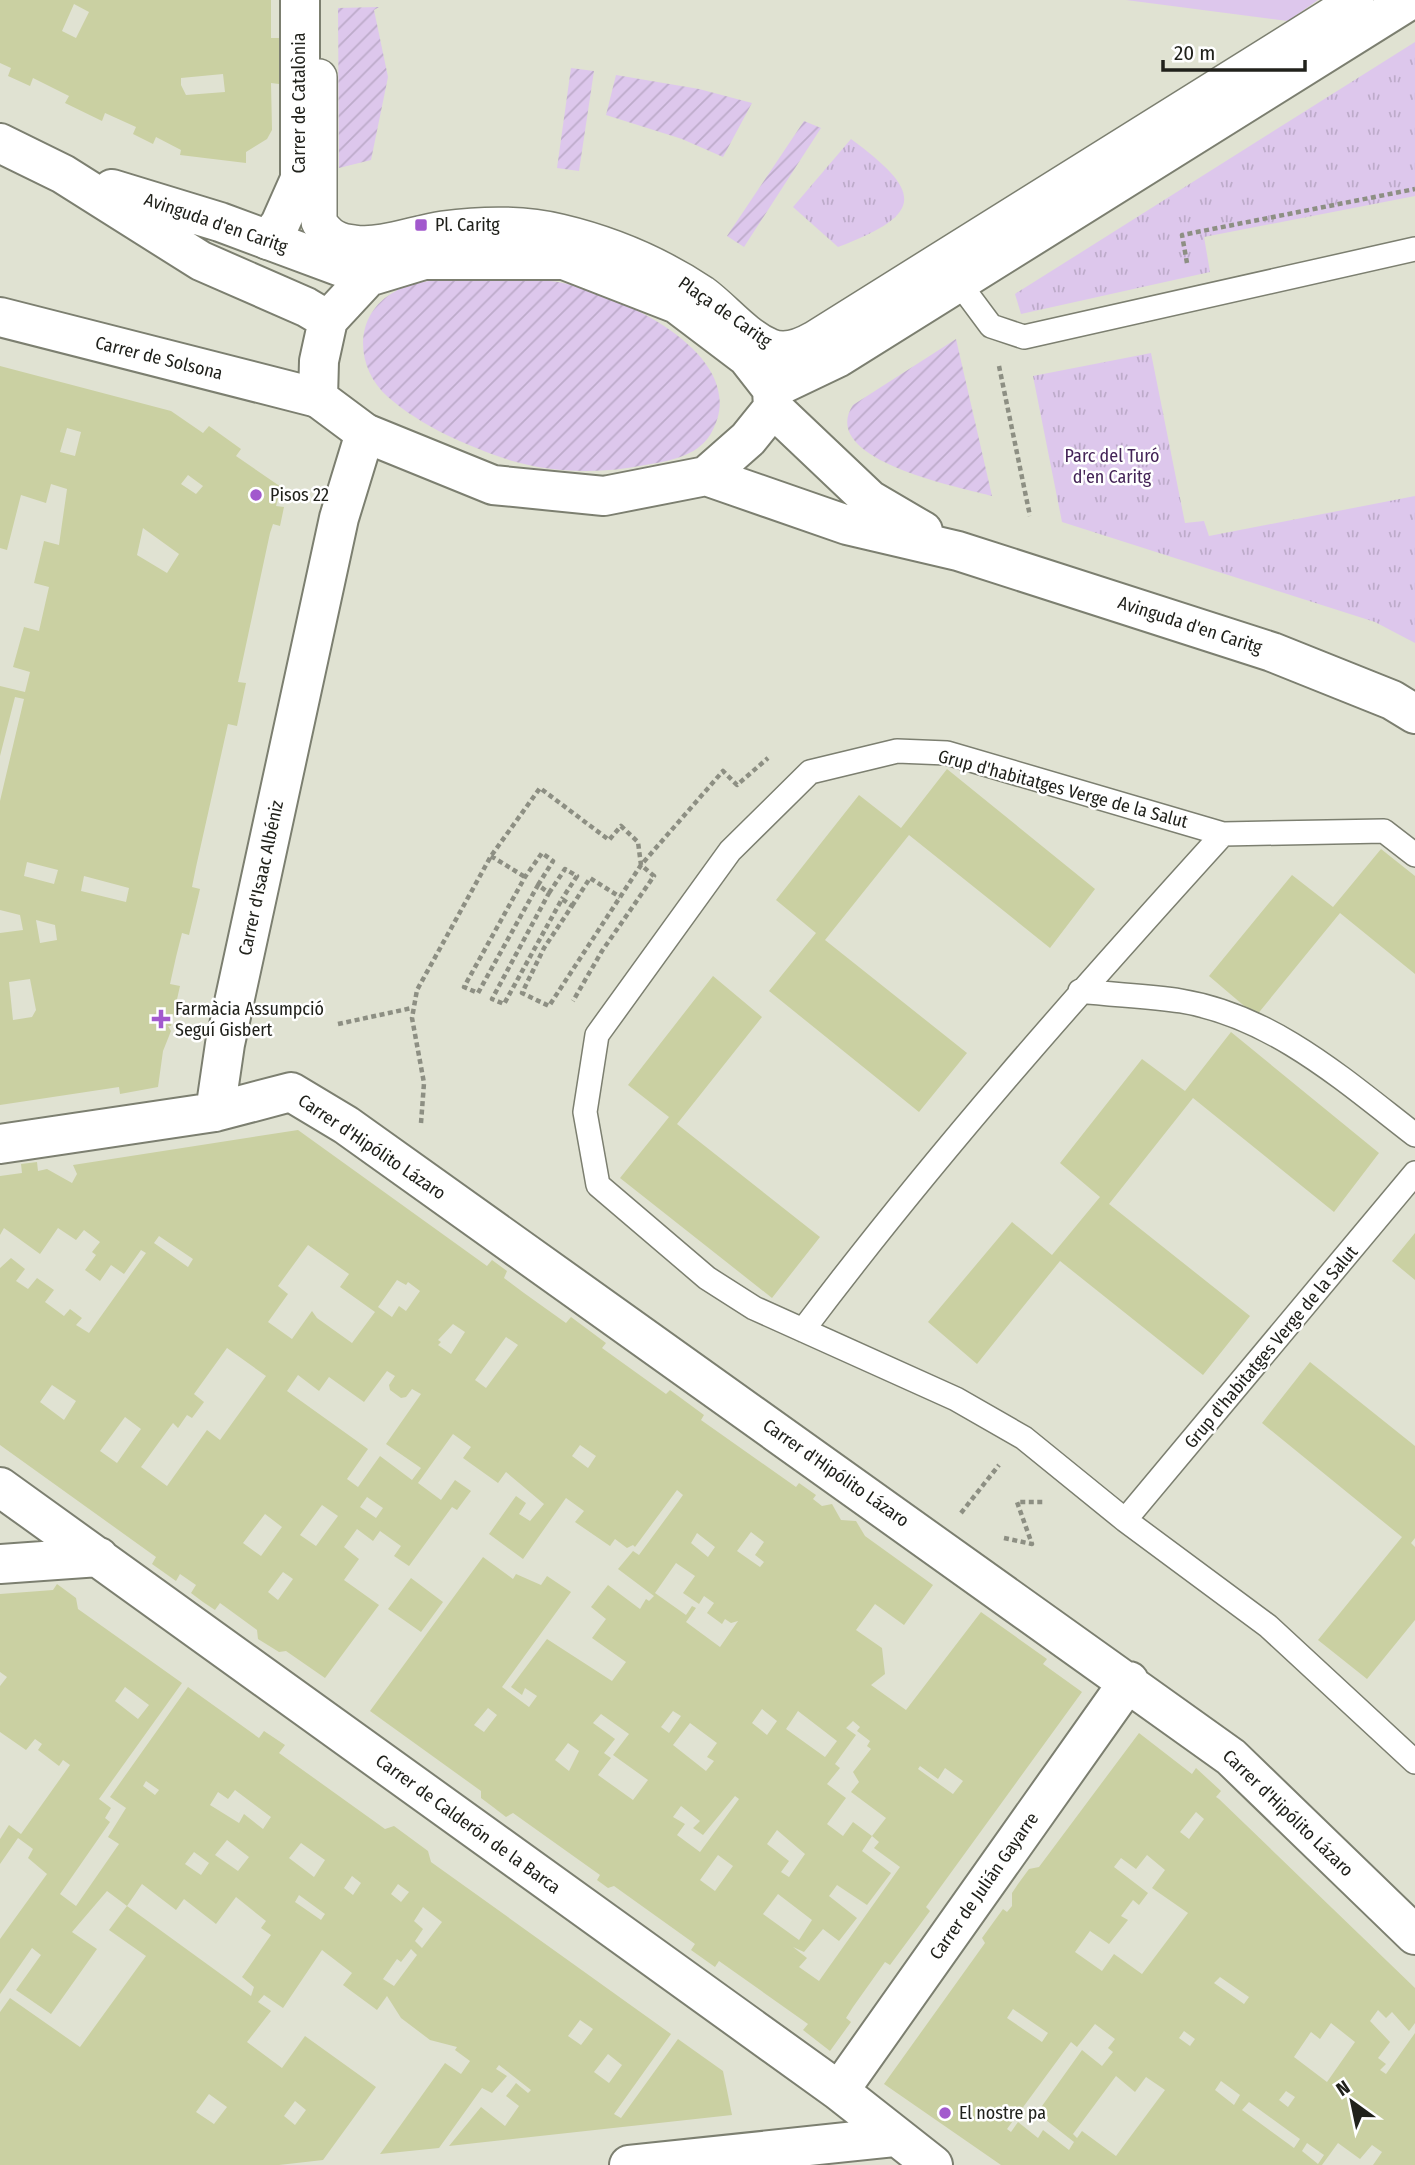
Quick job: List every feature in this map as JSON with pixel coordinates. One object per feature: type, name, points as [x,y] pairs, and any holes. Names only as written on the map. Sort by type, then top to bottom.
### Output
[{"type":"street","name":"Carrer de Catalònia","points":[[268,240],[280,225],[300,179],[300,0]]},
{"type":"street","name":"Plaça de Caritg","points":[[319,0],[319,222],[326,232],[338,240],[363,244],[444,229],[494,226],[559,232],[634,254],[701,292],[759,341],[780,349],[802,346],[814,340],[1356,0]]},
{"type":"street","points":[[368,277],[328,320],[319,361],[318,398],[365,433],[493,485],[604,496],[706,476],[747,439],[772,398],[1410,0]]},
{"type":"street","name":"Avinguda d'en Caritg","points":[[0,143],[63,174],[201,261],[306,307],[328,320]]},
{"type":"street","name":"Avinguda d'en Caritg","points":[[63,174],[268,240],[368,277],[425,260],[564,260],[677,304],[747,357],[772,398],[870,500],[958,551]]},
{"type":"street","name":"Carrer de Solsona","points":[[0,317],[318,398]]},
{"type":"street","name":"Carrer d'Isaac Albéniz","points":[[215,1112],[225,1044],[340,517],[365,433]]},
{"type":"street","name":"Avinguda d'en Caritg","points":[[706,476],[847,526],[958,551],[1272,652],[1392,701],[1415,714]]},
{"type":"street","name":"Carrer d'Hipólito Lázaro","points":[[215,1112],[291,1092],[345,1125],[1129,1681],[1231,1757],[1415,1935]]},
{"type":"street","points":[[0,1144],[215,1112]]},
{"type":"street","name":"Carrer de Calderón de la Barca","points":[[0,1487],[839,2091],[894,2137],[933,2165]]},
{"type":"street","points":[[0,1564],[99,1557]]},
{"type":"street","name":"Carrer de Julián Gayarre","points":[[839,2091],[1129,1681]]},
{"type":"street","points":[[629,2165],[894,2137]]},
{"type":"lane","points":[[959,283],[991,327],[1024,337],[1415,249]]},
{"type":"lane","name":"Grup d'habitatges Verge de la Salut","points":[[1415,855],[1384,831],[1223,834],[947,753],[897,751],[810,772],[730,850],[597,1035],[585,1112],[598,1185],[707,1278],[754,1308],[956,1399],[1024,1438],[1125,1520],[1268,1626],[1415,1761]]},
{"type":"lane","points":[[803,1330],[899,1206],[1080,991],[1223,834]]},
{"type":"lane","points":[[1080,991],[1184,1002],[1238,1019],[1307,1051],[1415,1135]]},
{"type":"lane","name":"Grup d'habitatges Verge de la Salut","points":[[1125,1520],[1415,1173]]},
{"type":"path","points":[[1188,274],[1182,235],[1415,189]]},
{"type":"path","points":[[991,327],[1031,516]]},
{"type":"path","points":[[620,897],[590,878],[544,948],[522,993],[549,1006],[641,865],[723,771],[737,785],[777,750]]},
{"type":"path","points":[[421,1126],[424,1083],[412,1008],[417,990],[455,915],[491,856],[540,788],[609,840],[621,826],[638,842],[641,865]]},
{"type":"path","points":[[542,853],[552,861],[538,885],[478,993],[464,987],[525,877],[542,853]]},
{"type":"path","points":[[491,856],[525,877]]},
{"type":"path","points":[[565,869],[577,876],[562,899],[504,1004],[492,999],[549,893],[565,869]]},
{"type":"path","points":[[538,885],[549,893]]},
{"type":"path","points":[[562,899],[572,906]]},
{"type":"path","points":[[338,1024],[412,1008]]},
{"type":"path","points":[[960,1515],[996,1468]]},
{"type":"path","points":[[1002,1537],[1032,1544],[1017,1502],[1051,1503]]},
{"type":"green space","points":[[1126,0],[1318,0],[1288,21]]},
{"type":"green space","points":[[379,7],[374,10],[388,77],[371,160],[339,168],[338,8]]},
{"type":"green space","points":[[1415,42],[1415,196],[1204,237],[1210,272],[1021,314],[1015,294]]},
{"type":"green space","points":[[571,68],[594,71],[579,171],[557,168]]},
{"type":"green space","points":[[616,75],[699,89],[752,103],[723,157],[682,139],[606,115]]},
{"type":"green space","points":[[804,121],[821,128],[744,247],[727,236]]},
{"type":"green space","points":[[851,139],[892,174],[902,188],[904,201],[899,213],[887,224],[838,247],[793,207]]},
{"type":"green space","points":[[463,277],[558,282],[613,299],[645,314],[674,333],[699,355],[715,379],[720,406],[710,435],[697,448],[672,460],[629,468],[559,470],[509,460],[461,442],[415,417],[388,397],[369,371],[363,341],[366,326],[382,301],[403,287]]},
{"type":"green space","points":[[956,339],[992,496],[897,468],[873,456],[855,441],[847,424],[853,405]]},
{"type":"green space","name":"Parc del Turó d'en Caritg","points":[[1151,353],[1185,523],[1204,521],[1209,536],[1415,496],[1415,643],[1375,622],[1062,522],[1033,376]]},
{"type":"building","points":[[0,0],[271,0],[271,38],[279,38],[279,84],[271,83],[272,130],[267,139],[246,152],[246,163],[180,155],[181,150],[156,137],[153,144],[133,134],[136,127],[105,113],[102,121],[65,103],[69,96],[33,78],[30,86],[8,76],[11,68],[0,63]],"holes":[[[74,4],[89,12],[76,38],[62,31]],[[223,74],[225,92],[186,95],[181,85],[181,78]]]},
{"type":"building","points":[[0,366],[171,411],[203,433],[209,426],[241,449],[236,456],[281,487],[276,506],[284,507],[280,526],[273,524],[270,533],[238,682],[246,683],[237,726],[228,724],[192,887],[200,889],[189,935],[182,933],[170,984],[180,986],[171,1026],[168,1026],[171,1031],[163,1051],[158,1087],[120,1094],[119,1087],[0,1105],[0,933],[23,930],[20,915],[0,910],[0,801],[24,699],[15,697],[0,756],[0,686],[25,692],[30,672],[13,667],[24,627],[39,631],[49,587],[34,583],[44,541],[59,545],[67,489],[51,484],[46,503],[21,495],[7,550],[0,548]],"holes":[[[67,428],[81,432],[75,456],[60,452]],[[188,475],[203,486],[196,494],[181,484]],[[143,528],[179,554],[167,573],[137,555]],[[27,862],[58,870],[54,884],[24,876]],[[84,876],[129,888],[126,902],[81,891]],[[36,920],[55,925],[57,940],[40,943]],[[30,979],[36,1010],[32,1017],[13,1020],[9,982]]]},
{"type":"building","points":[[947,769],[1095,889],[1050,948],[909,835],[825,940],[967,1053],[919,1112],[769,991],[816,933],[776,900],[859,795],[901,828]]},
{"type":"building","points":[[1381,849],[1415,876],[1415,974],[1340,913],[1256,1016],[1209,976],[1292,875],[1333,907]]},
{"type":"building","points":[[713,976],[762,1017],[677,1124],[820,1237],[772,1298],[620,1178],[669,1117],[628,1085]]},
{"type":"building","points":[[1231,1032],[1379,1153],[1334,1212],[1193,1098],[1109,1204],[1250,1316],[1203,1375],[1060,1261],[977,1364],[928,1322],[1012,1222],[1052,1255],[1100,1197],[1060,1163],[1142,1059],[1185,1091]]},
{"type":"building","points":[[298,1130],[487,1266],[492,1260],[507,1271],[504,1278],[524,1293],[566,1323],[571,1317],[606,1343],[602,1348],[666,1394],[670,1390],[704,1415],[701,1420],[796,1487],[799,1483],[816,1495],[813,1499],[822,1506],[832,1504],[841,1520],[856,1521],[865,1536],[933,1585],[904,1625],[875,1604],[856,1630],[882,1648],[885,1674],[871,1685],[906,1710],[981,1612],[1047,1659],[1043,1664],[1082,1692],[926,1907],[930,1911],[890,1965],[885,1962],[853,2007],[846,2018],[851,2022],[830,2051],[803,2030],[808,2024],[719,1961],[715,1967],[691,1950],[695,1944],[614,1886],[608,1888],[597,1880],[600,1875],[513,1813],[506,1817],[481,1798],[481,1791],[370,1711],[483,1557],[513,1579],[516,1574],[541,1585],[547,1576],[571,1592],[502,1687],[529,1707],[537,1696],[525,1688],[522,1695],[511,1687],[547,1639],[612,1681],[626,1662],[592,1638],[606,1619],[591,1607],[608,1585],[640,1609],[646,1599],[649,1601],[654,1596],[618,1569],[633,1551],[639,1555],[683,1495],[677,1490],[635,1547],[633,1545],[627,1548],[615,1539],[610,1546],[575,1522],[584,1511],[566,1498],[523,1559],[489,1534],[516,1496],[526,1503],[519,1514],[530,1521],[544,1504],[506,1472],[498,1483],[463,1458],[471,1447],[453,1434],[418,1483],[441,1500],[455,1480],[471,1491],[457,1510],[452,1507],[409,1566],[394,1556],[401,1546],[380,1531],[373,1541],[357,1529],[344,1547],[359,1559],[344,1580],[379,1605],[325,1678],[286,1651],[279,1652],[258,1639],[257,1630],[220,1603],[215,1610],[203,1602],[191,1593],[196,1585],[180,1574],[176,1581],[152,1564],[156,1557],[0,1445],[0,1268],[11,1258],[25,1269],[16,1281],[28,1289],[37,1278],[54,1290],[45,1302],[64,1316],[70,1309],[82,1318],[76,1325],[89,1333],[146,1253],[141,1250],[124,1274],[111,1265],[100,1281],[85,1270],[96,1255],[92,1252],[100,1242],[84,1230],[76,1240],[58,1228],[40,1254],[4,1228],[0,1235],[0,1176],[22,1173],[21,1164],[37,1162],[38,1171],[47,1169],[72,1183],[77,1174],[73,1165]],"holes":[[[159,1236],[193,1259],[188,1267],[154,1243]],[[308,1245],[349,1274],[340,1287],[375,1312],[352,1343],[317,1318],[312,1311],[292,1339],[268,1322],[288,1294],[278,1286]],[[397,1280],[406,1285],[408,1282],[420,1291],[406,1311],[399,1306],[392,1317],[378,1307]],[[453,1324],[465,1332],[451,1354],[438,1345],[441,1342],[438,1340]],[[506,1337],[518,1345],[486,1388],[475,1380]],[[227,1348],[266,1376],[220,1440],[207,1430],[167,1486],[141,1467],[173,1423],[178,1428],[187,1415],[192,1418],[204,1402],[194,1394]],[[387,1371],[395,1376],[389,1385],[390,1390],[401,1398],[406,1397],[412,1389],[421,1394],[386,1444],[421,1468],[412,1480],[380,1456],[358,1487],[347,1479],[368,1449],[287,1391],[298,1375],[319,1391],[329,1377],[364,1402]],[[52,1385],[76,1401],[64,1420],[40,1402]],[[125,1417],[141,1429],[117,1463],[100,1451]],[[580,1445],[596,1456],[588,1468],[572,1456]],[[367,1497],[383,1508],[376,1518],[360,1507]],[[322,1505],[338,1516],[316,1546],[300,1535]],[[265,1514],[282,1527],[261,1556],[243,1543]],[[751,1532],[764,1542],[755,1555],[764,1562],[760,1567],[737,1551]],[[697,1533],[715,1547],[708,1557],[691,1543]],[[676,1563],[695,1576],[683,1593],[699,1604],[704,1596],[714,1603],[707,1613],[722,1624],[725,1619],[731,1623],[738,1621],[720,1647],[686,1622],[696,1608],[692,1606],[686,1615],[655,1593]],[[283,1572],[293,1579],[278,1600],[268,1592]],[[488,1708],[497,1715],[484,1732],[474,1725]],[[762,1709],[777,1721],[767,1735],[752,1723]],[[673,1711],[681,1716],[669,1733],[661,1727]],[[798,1711],[837,1741],[825,1757],[786,1729]],[[601,1714],[629,1734],[613,1755],[648,1780],[633,1800],[598,1775],[611,1758],[604,1753],[615,1739],[593,1723]],[[853,1721],[860,1727],[857,1731],[870,1741],[867,1746],[871,1749],[853,1772],[859,1782],[851,1792],[886,1818],[872,1836],[853,1822],[843,1836],[827,1824],[846,1798],[827,1784],[840,1768],[835,1764],[856,1735],[846,1728]],[[690,1723],[717,1743],[707,1757],[714,1761],[706,1771],[673,1745]],[[568,1743],[579,1751],[569,1771],[555,1760]],[[920,1766],[938,1779],[945,1768],[963,1781],[953,1794],[918,1769]],[[735,1796],[739,1799],[700,1852],[677,1835],[685,1824],[673,1817],[681,1806],[700,1821],[693,1828],[703,1835]],[[777,1830],[805,1854],[789,1877],[781,1872],[789,1861],[767,1844]],[[872,1836],[879,1842],[874,1848],[900,1867],[819,1981],[799,1967],[807,1958],[793,1947],[804,1952],[823,1929],[839,1941],[857,1918],[829,1896],[837,1885],[867,1905],[891,1873],[862,1851]],[[718,1855],[733,1866],[715,1891],[700,1880]],[[778,1894],[812,1920],[799,1940],[763,1914]]]},
{"type":"building","points":[[1415,1233],[1415,1280],[1392,1261]]},
{"type":"building","points":[[1310,1362],[1415,1446],[1415,1538],[1411,1543],[1415,1547],[1415,1620],[1367,1679],[1318,1640],[1402,1537],[1262,1423]]},
{"type":"building","points":[[411,1578],[443,1602],[421,1632],[388,1609]]},
{"type":"building","points":[[57,1584],[76,1598],[78,1609],[182,1683],[99,1799],[111,1808],[105,1818],[110,1822],[60,1894],[76,1906],[119,1844],[108,1837],[126,1808],[110,1797],[188,1687],[259,1738],[264,1731],[285,1745],[279,1753],[385,1829],[394,1826],[428,1851],[431,1862],[671,2034],[614,2114],[621,2118],[678,2039],[723,2071],[732,2115],[449,2146],[481,2107],[505,2126],[519,2106],[506,2096],[516,2083],[528,2093],[531,2090],[499,2065],[496,2069],[507,2076],[492,2093],[482,2088],[439,2148],[380,2154],[445,2063],[461,2074],[470,2061],[455,2050],[457,2047],[430,2040],[401,2018],[387,1996],[377,2010],[343,1985],[352,1973],[322,1950],[283,2008],[264,1995],[258,2002],[271,2011],[247,2042],[282,2068],[305,2036],[376,2087],[323,2160],[279,2165],[0,2165],[0,2012],[10,1998],[80,2047],[146,1956],[109,1930],[127,1906],[107,1891],[72,1932],[97,1949],[51,2014],[16,1990],[41,1955],[32,1948],[0,1994],[0,1939],[47,1874],[28,1858],[33,1849],[18,1838],[0,1864],[0,1839],[9,1825],[21,1834],[70,1765],[63,1760],[59,1766],[38,1750],[42,1744],[35,1739],[26,1750],[0,1732],[0,1686],[7,1677],[0,1672],[0,1594],[53,1590]],"holes":[[[125,1687],[149,1705],[138,1719],[115,1701]],[[146,1781],[159,1790],[155,1795],[143,1786]],[[235,1790],[271,1817],[263,1829],[244,1814],[239,1823],[210,1805],[218,1792],[228,1799]],[[227,1840],[249,1857],[238,1871],[215,1855]],[[301,1843],[325,1860],[314,1877],[289,1858]],[[194,1852],[209,1863],[201,1875],[185,1864]],[[352,1876],[361,1883],[353,1895],[344,1888]],[[142,1884],[176,1910],[184,1899],[216,1924],[236,1897],[266,1921],[261,1928],[271,1935],[242,1977],[254,1987],[251,1996],[127,1906]],[[398,1884],[409,1892],[401,1902],[391,1894]],[[299,1895],[325,1914],[321,1920],[295,1902]],[[423,1907],[442,1922],[422,1948],[415,1941],[423,1929],[414,1921]],[[411,1949],[417,1955],[394,1986],[383,1979],[397,1959],[401,1962]],[[580,2020],[593,2029],[581,2045],[568,2036]],[[608,2054],[622,2065],[609,2083],[594,2072]],[[209,2094],[227,2107],[214,2124],[196,2112]],[[295,2101],[306,2110],[295,2125],[284,2116]]]},
{"type":"building","points":[[1139,1733],[1192,1774],[1196,1768],[1221,1791],[1216,1797],[1415,1988],[1415,2023],[1409,2031],[1392,2012],[1386,2018],[1378,2010],[1370,2021],[1390,2042],[1378,2058],[1386,2064],[1380,2070],[1386,2074],[1415,2033],[1415,2165],[1373,2165],[1382,2152],[1372,2145],[1360,2159],[1338,2143],[1322,2165],[1001,2165],[884,2084],[985,1943],[982,1938],[1003,1909],[1007,1912],[1012,1906],[1012,1893],[1018,1884],[1029,1869],[1039,1867]],"holes":[[[1196,1812],[1204,1819],[1189,1839],[1180,1832]],[[1147,1855],[1165,1870],[1152,1888],[1188,1913],[1142,1974],[1114,1954],[1102,1971],[1075,1952],[1090,1931],[1109,1944],[1128,1920],[1121,1916],[1133,1900],[1139,1905],[1148,1893],[1114,1867],[1121,1858],[1136,1869]],[[1220,1977],[1249,1997],[1244,2004],[1214,1983]],[[1013,2009],[1048,2033],[1042,2042],[1007,2018]],[[1331,2023],[1355,2042],[1327,2082],[1294,2057],[1311,2032],[1320,2039]],[[1095,2024],[1115,2039],[1108,2048],[1113,2052],[1102,2066],[1082,2050],[1037,2113],[1074,2142],[1069,2150],[1043,2130],[1038,2138],[1018,2122],[1011,2132],[1007,2129],[1071,2042],[1077,2047]],[[1184,2031],[1195,2039],[1190,2046],[1179,2038]],[[1116,2076],[1135,2092],[1146,2077],[1165,2090],[1116,2156],[1082,2131],[1077,2138],[1073,2134]],[[1221,2081],[1240,2095],[1234,2105],[1215,2090]],[[1286,2091],[1295,2097],[1288,2107],[1279,2100]],[[1249,2102],[1300,2139],[1294,2148],[1242,2110]],[[1307,2143],[1324,2155],[1318,2164],[1302,2151]]]},
{"type":"place","name":"Pl. Caritg","points":[[421,225]]},
{"type":"place","name":"Pisos 22","points":[[256,495]]},
{"type":"place","name":"Farmàcia Assumpció Seguí Gisbert","points":[[161,1019]]},
{"type":"place","name":"El nostre pa","points":[[945,2113]]}]
